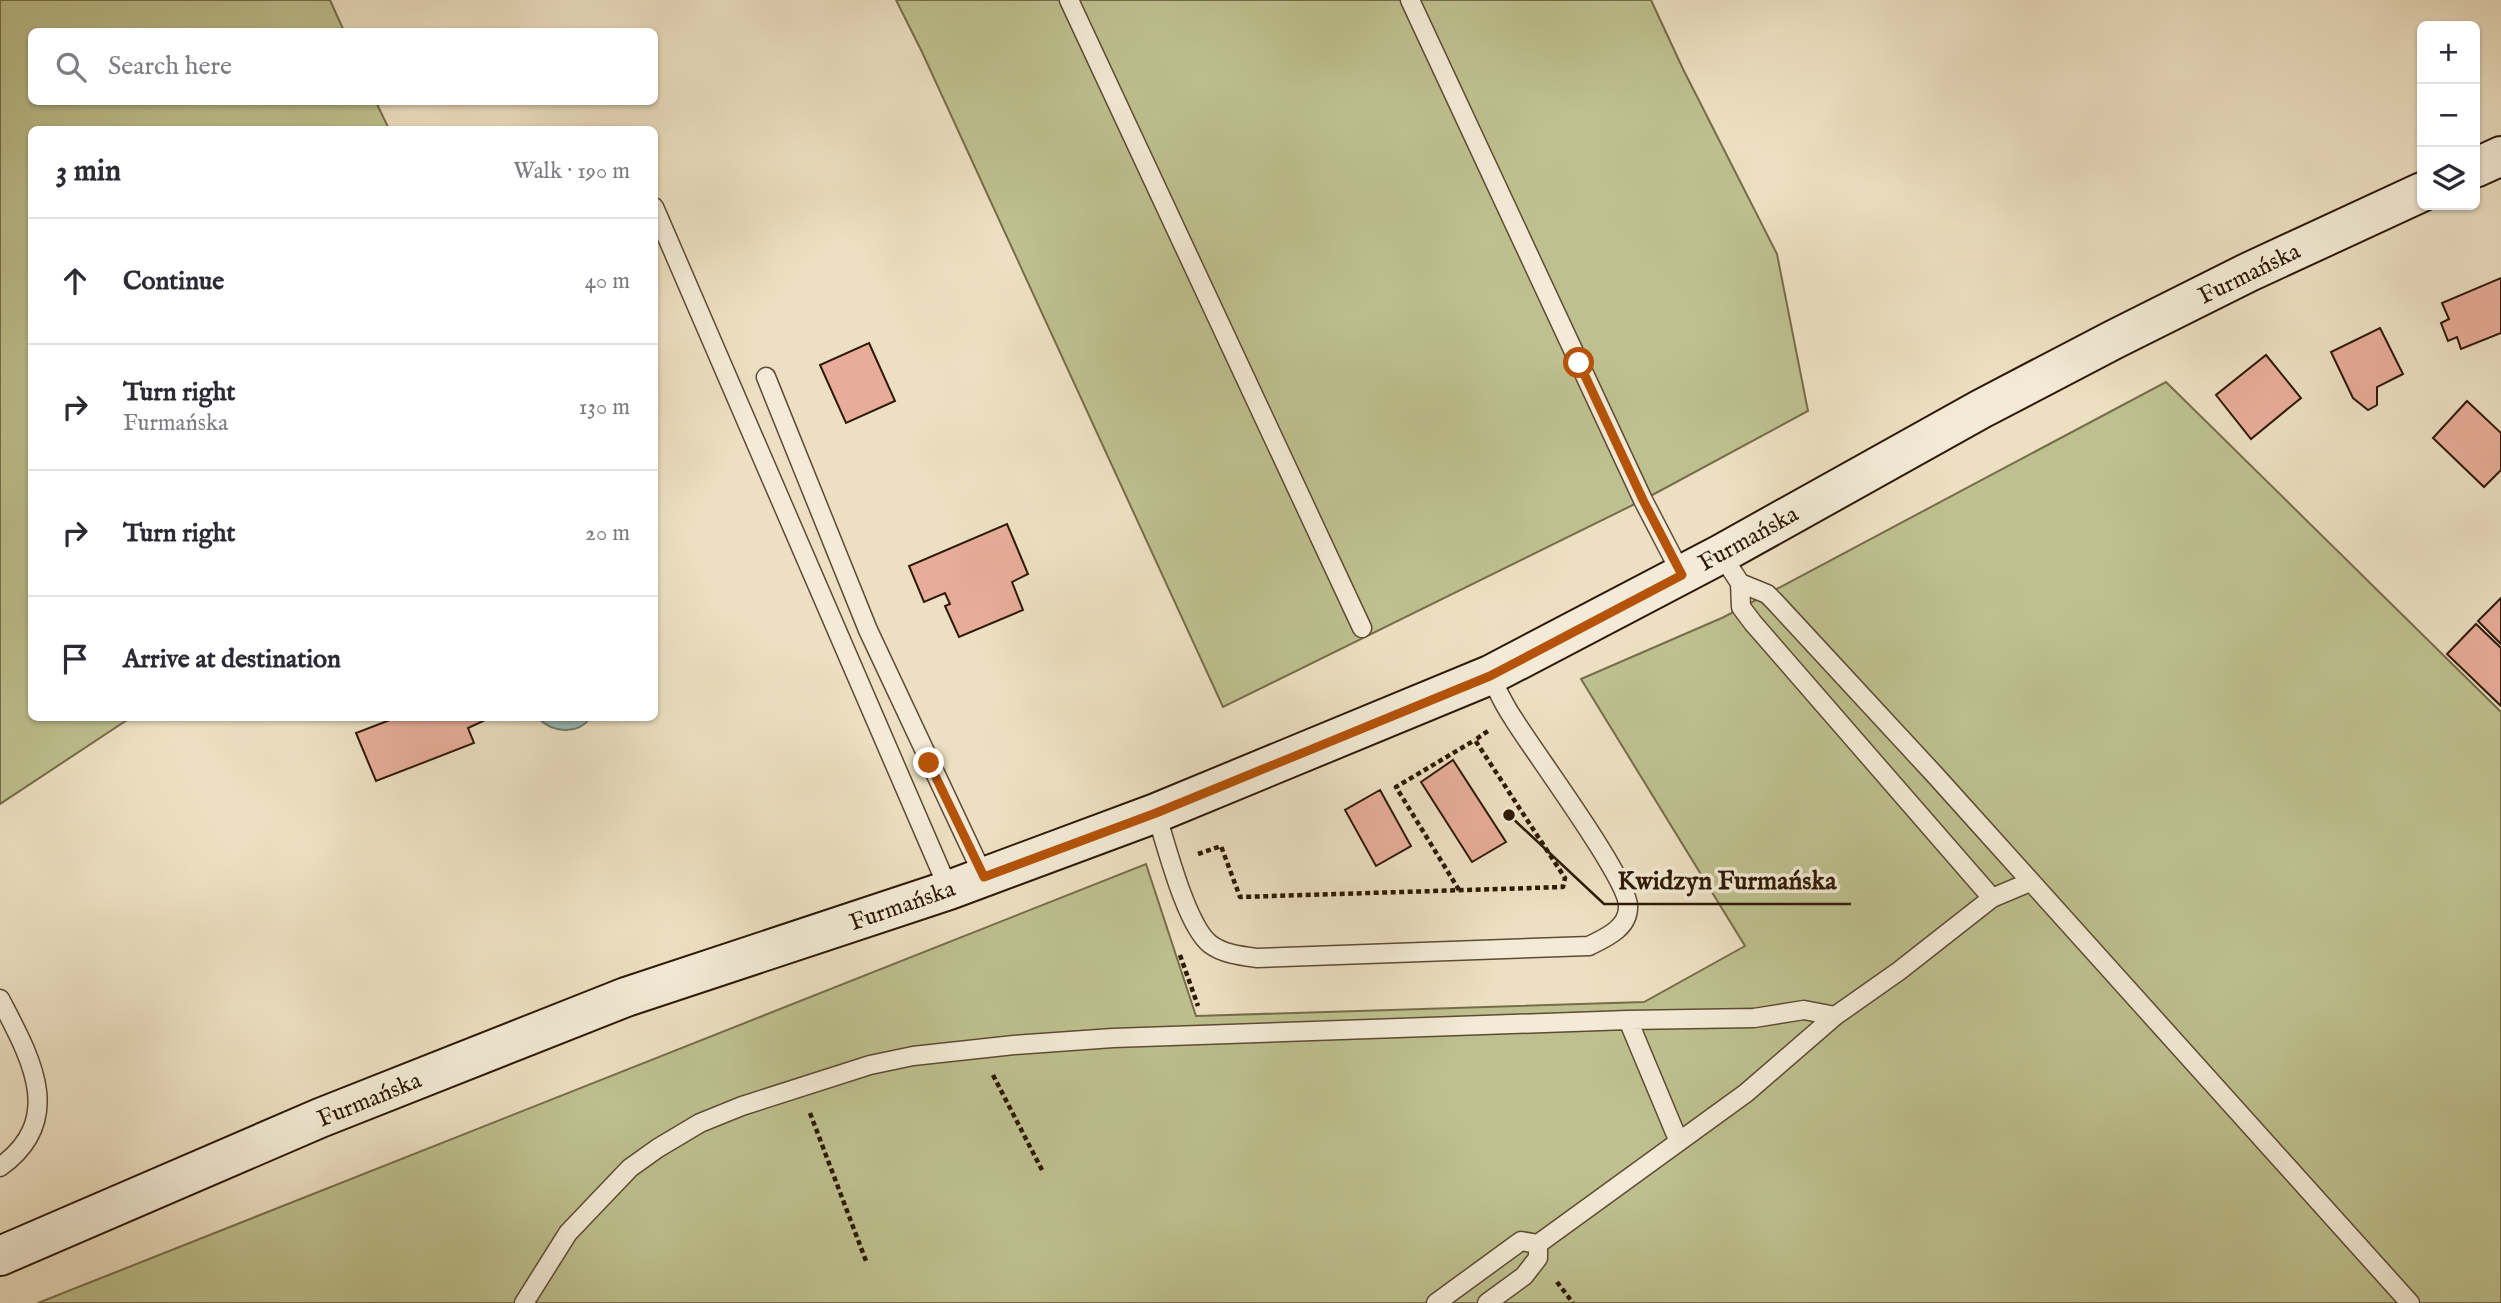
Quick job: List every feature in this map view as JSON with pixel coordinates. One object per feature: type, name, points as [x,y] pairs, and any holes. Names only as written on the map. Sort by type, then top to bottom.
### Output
[{"type":"street","points":[[2480,166],[2501,156]]},
{"type":"street","name":"Furmańska","points":[[0,1256],[320,1118],[613,1002],[967,883],[1156,813],[1490,676],[1682,575],[1731,568],[1982,409],[2249,272],[2417,194]]},
{"type":"lane","points":[[1069,0],[1362,628]]},
{"type":"lane","points":[[1410,0],[1643,500],[1682,575]]},
{"type":"lane","points":[[658,216],[967,883]]},
{"type":"lane","points":[[766,376],[967,883]]},
{"type":"lane","points":[[1731,568],[1775,602],[1935,775],[2410,1303]]},
{"type":"lane","points":[[1731,568],[1741,607],[1753,623],[1992,898]]},
{"type":"lane","points":[[1156,813],[1188,910],[1202,937],[1212,946],[1237,955],[1257,958],[1589,946],[1613,934],[1623,922],[1629,908],[1626,893],[1601,850],[1511,716],[1490,676]]},
{"type":"lane","points":[[1436,1303],[1521,1241],[1538,1244],[1746,1093],[1835,1016],[1899,971],[1992,898],[2030,882]]},
{"type":"lane","points":[[0,999],[32,1067],[39,1090],[34,1129],[24,1146],[0,1167]]},
{"type":"lane","points":[[524,1303],[568,1233],[629,1168],[700,1123],[800,1086],[870,1065],[913,1056],[984,1048],[1113,1038],[1754,1018],[1804,1010],[1835,1016]]},
{"type":"lane","points":[[1628,1020],[1679,1142]]},
{"type":"lane","points":[[1487,1303],[1524,1276],[1538,1258],[1538,1244]]},
{"type":"path","points":[[1459,891],[1396,787],[1511,716]]},
{"type":"path","points":[[1173,863],[1222,846],[1240,897],[1563,887],[1566,878],[1475,740]]},
{"type":"path","points":[[1178,951],[1198,1006],[1202,1009]]},
{"type":"path","points":[[984,1048],[989,1068],[1042,1170]]},
{"type":"path","points":[[800,1086],[866,1261]]},
{"type":"green space","points":[[0,0],[330,0],[343,28],[28,28],[28,105],[377,105],[388,126],[28,126],[28,721],[125,721],[0,804]]},
{"type":"green space","points":[[896,0],[1651,0],[1777,254],[1808,411],[1643,500],[1223,707]]},
{"type":"green space","points":[[2166,382],[2501,712],[2501,1303],[38,1303],[1146,864],[1196,1016],[1644,1002],[1745,946],[1581,679],[1724,617]]},
{"type":"water","points":[[542,721],[588,721],[572,730],[557,729]]},
{"type":"building","points":[[2501,278],[2501,333],[2461,349],[2457,337],[2448,341],[2441,323],[2449,319],[2442,303]]},
{"type":"building","points":[[2380,328],[2403,374],[2377,387],[2377,405],[2368,410],[2353,398],[2331,352]]},
{"type":"building","points":[[869,343],[895,401],[846,423],[820,365]]},
{"type":"building","points":[[2266,355],[2301,398],[2251,439],[2216,395]]},
{"type":"building","points":[[2467,401],[2501,433],[2501,470],[2484,487],[2433,438]]},
{"type":"building","points":[[1007,524],[1028,574],[1012,582],[1023,610],[959,637],[945,606],[950,604],[945,593],[924,602],[909,566]]},
{"type":"building","points":[[2501,598],[2501,644],[2478,621]]},
{"type":"building","points":[[2476,624],[2501,648],[2501,706],[2447,654]]},
{"type":"building","points":[[387,721],[483,721],[468,728],[474,743],[376,781],[356,733]]},
{"type":"building","points":[[1453,760],[1506,842],[1472,862],[1421,782]]},
{"type":"building","points":[[1380,790],[1411,846],[1376,866],[1345,810]]},
{"type":"place","name":"Kwidzyn Furmańska","points":[[1509,815]]},
{"type":"route","points":[[929,763],[984,877],[1156,813],[1490,676],[1682,575],[1643,500],[1579,363]]}]
